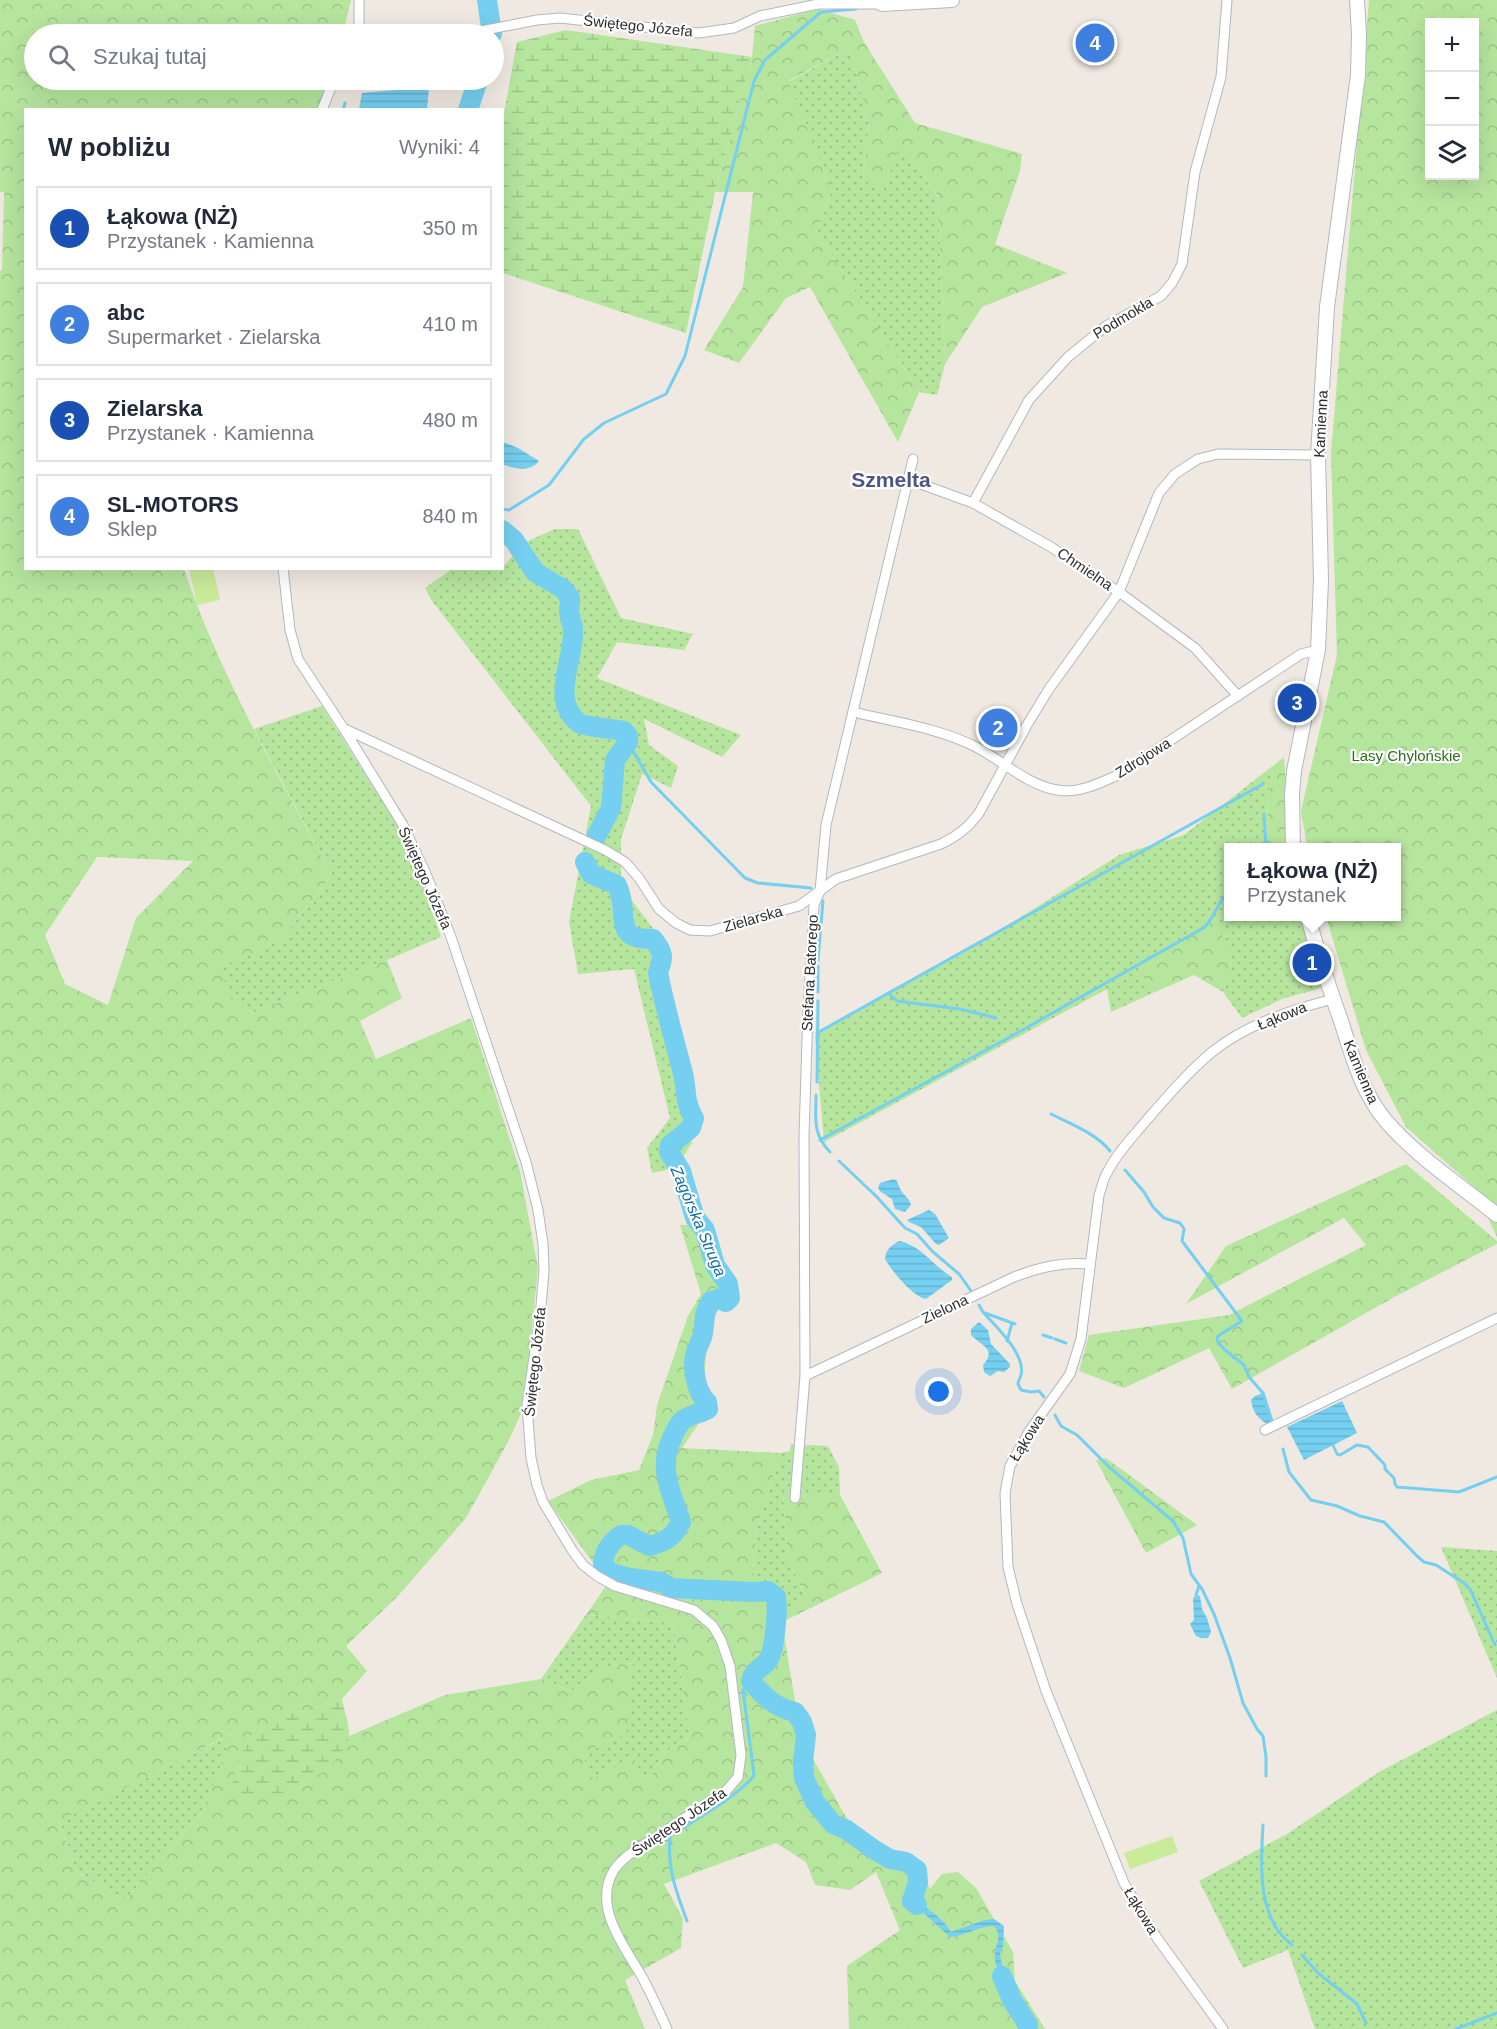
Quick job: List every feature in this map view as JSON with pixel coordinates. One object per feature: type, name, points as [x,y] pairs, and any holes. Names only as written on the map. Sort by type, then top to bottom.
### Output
[{"type":"street","points":[[358,24],[359,0]]},
{"type":"street","name":"Świętego Józefa","points":[[504,26],[560,18],[699,33],[734,28],[760,16],[818,4],[952,0]]},
{"type":"street","name":"Podmokła","points":[[973,503],[1029,400],[1068,357],[1106,326],[1161,296],[1172,283],[1182,264],[1195,172],[1221,77],[1227,0]]},
{"type":"street","name":"Kamienna","points":[[1293,843],[1294,771],[1318,650],[1321,580],[1318,455],[1328,307],[1358,75],[1357,0]]},
{"type":"street","points":[[323,108],[330,90]]},
{"type":"street","name":"Zielarska","points":[[344,729],[605,850],[625,862],[659,909],[676,923],[690,930],[710,931],[799,906],[836,879],[941,844],[969,826],[979,813],[1049,689],[1119,592],[1159,493],[1176,474],[1198,459],[1218,454],[1318,455]]},
{"type":"street","name":"Stefana Batorego","points":[[795,1498],[805,1376],[803,1209],[808,1009],[814,905],[820,891],[826,825],[913,459]]},
{"type":"street","name":"Chmielna","points":[[908,479],[973,503],[1051,547],[1119,592],[1195,648],[1238,696]]},
{"type":"street","name":"Świętego Józefa","points":[[283,570],[291,630],[298,659],[403,825],[426,874],[452,937],[526,1162],[538,1210],[544,1271],[540,1317],[527,1405],[531,1458],[543,1502],[567,1544],[583,1564],[597,1576],[615,1586],[694,1610],[713,1626],[722,1640],[730,1666],[741,1755],[740,1771],[735,1782],[726,1791],[629,1855],[615,1870],[608,1883],[609,1910],[615,1930],[624,1949],[642,1976],[668,2029]]},
{"type":"street","name":"Zdrojowa","points":[[854,712],[939,733],[975,747],[1038,784],[1058,790],[1074,790],[1118,775],[1301,654],[1318,650]]},
{"type":"street","name":"Kamienna","points":[[1310,921],[1353,1059],[1368,1093],[1385,1120],[1406,1141],[1497,1215]]},
{"type":"street","name":"Łąkowa","points":[[1223,2029],[1157,1938],[1124,1883],[1046,1691],[1017,1604],[1008,1567],[1005,1493],[1010,1466],[1030,1430],[1070,1374],[1081,1340],[1099,1195],[1107,1173],[1120,1152],[1157,1108],[1213,1052],[1239,1035],[1289,1011],[1333,999]]},
{"type":"street","name":"Zielona","points":[[805,1376],[1031,1270],[1068,1262],[1090,1264]]},
{"type":"street","points":[[1265,1430],[1497,1318]]},
{"type":"green space","points":[[0,0],[351,0],[345,24],[24,24],[24,90],[329,90],[320,108],[24,108],[24,570],[184,570],[233,687],[332,875],[281,940],[222,967],[228,997],[252,1013],[387,960],[402,998],[360,1021],[376,1059],[471,1018],[520,1171],[538,1268],[524,1407],[508,1442],[466,1518],[397,1597],[346,1646],[367,1671],[342,1699],[287,1715],[300,1787],[323,1771],[342,1753],[349,1736],[445,1695],[541,1679],[571,1691],[605,1667],[633,1663],[626,1735],[583,1752],[588,1781],[633,1757],[647,1786],[661,1755],[690,1737],[673,1623],[586,1615],[608,1583],[548,1501],[591,1480],[639,1470],[653,1435],[657,1405],[688,1316],[701,1294],[680,1225],[690,1225],[714,1249],[725,1293],[711,1315],[706,1356],[704,1381],[713,1394],[713,1414],[699,1423],[682,1448],[780,1453],[757,1528],[753,1573],[762,1584],[771,1588],[779,1597],[779,1604],[786,1612],[807,1601],[788,1558],[783,1493],[840,1495],[882,1573],[782,1622],[801,1738],[858,1838],[915,1858],[930,1889],[942,1874],[958,1872],[976,1888],[1013,1952],[1015,1981],[1045,2029],[849,2029],[847,1966],[900,1930],[876,1872],[850,1890],[815,1885],[806,1862],[776,1843],[664,1884],[683,1919],[681,1948],[625,1980],[645,2029],[0,2029],[0,271],[2,270],[4,192],[0,192]],"holes":[[[97,857],[193,861],[136,918],[108,1005],[65,984],[45,935]],[[233,1733],[202,1813],[125,1900],[76,1871],[59,1821]]]},
{"type":"green space","name":"Lasy Chylońskie","points":[[1369,0],[1497,0],[1497,1237],[1473,1186],[1406,1127],[1366,1050],[1327,921],[1401,921],[1401,843],[1306,843],[1301,811],[1337,655],[1331,453]]},
{"type":"green space","points":[[818,9],[855,20],[864,42],[915,123],[1022,154],[1020,171],[995,244],[1067,273],[982,307],[945,364],[938,196],[900,144],[882,195],[863,178],[869,123],[850,48],[788,81],[832,190],[817,232],[919,392],[898,442],[810,287],[786,298],[739,363],[704,350],[743,287],[753,192],[715,192],[752,57],[755,26]]},
{"type":"green space","points":[[566,30],[752,57],[715,192],[686,333],[504,273],[504,113],[517,42]]},
{"type":"green space","points":[[850,48],[869,123],[863,178],[882,194],[900,143],[938,197],[945,364],[937,395],[919,392],[817,232],[832,190],[788,82]]},
{"type":"green space","points":[[554,529],[578,529],[621,618],[693,634],[684,650],[617,642],[597,678],[741,735],[722,757],[644,719],[649,745],[678,766],[671,788],[642,774],[621,839],[621,886],[664,943],[692,1143],[676,1168],[652,1173],[647,1148],[670,1118],[634,969],[578,974],[569,922],[591,806],[432,601],[425,588],[451,570],[504,570],[504,566],[524,543]]},
{"type":"green space","points":[[189,570],[213,570],[220,600],[197,605]]},
{"type":"green space","points":[[322,706],[397,825],[422,881],[441,937],[252,1013],[228,997],[221,967],[281,940],[332,875],[254,729]]},
{"type":"green space","points":[[1284,757],[1290,843],[1266,843],[1268,795],[1274,765]]},
{"type":"green space","points":[[1274,765],[1268,795],[1266,843],[1224,843],[1224,921],[1303,921],[1321,988],[1282,999],[1242,1018],[1223,992],[1232,960],[1215,921],[1137,966],[1153,993],[1111,1012],[1107,989],[824,1142],[815,1036],[888,993],[962,954],[1119,855],[1184,835]]},
{"type":"green space","points":[[1216,920],[1232,960],[1223,992],[1194,975],[1153,993],[1137,966]]},
{"type":"green space","points":[[1406,1164],[1497,1241],[1497,1244],[1396,1296],[1232,1389],[1209,1348],[1124,1388],[1079,1371],[1089,1335],[1229,1315],[1366,1245],[1344,1218],[1186,1304],[1226,1246]]},
{"type":"green space","points":[[791,1444],[828,1446],[839,1467],[840,1495],[783,1494],[788,1558],[807,1601],[786,1612],[779,1604],[779,1597],[753,1574],[757,1528],[780,1453],[790,1451]]},
{"type":"green space","points":[[1106,1458],[1197,1525],[1146,1553],[1096,1460]]},
{"type":"green space","points":[[1441,1547],[1497,1551],[1497,1678]]},
{"type":"green space","points":[[586,1615],[673,1623],[690,1737],[661,1755],[647,1786],[588,1781],[583,1752],[633,1663],[605,1667],[571,1691],[541,1679]]},
{"type":"green space","points":[[342,1699],[349,1731],[348,1742],[330,1766],[314,1779],[285,1793],[241,1800],[231,1790],[237,1762],[252,1734],[287,1715]]},
{"type":"green space","points":[[1497,1710],[1497,2029],[1315,2029],[1288,1950],[1243,1968],[1199,1881],[1287,1834],[1379,1772]]},
{"type":"green space","points":[[234,1733],[202,1813],[125,1900],[76,1871],[59,1820]]},
{"type":"green space","points":[[1172,1836],[1178,1852],[1130,1869],[1124,1853]]},
{"type":"water","points":[[429,90],[427,108],[359,108],[362,93]]},
{"type":"water","points":[[504,442],[539,461],[531,467],[517,468],[504,465]]},
{"type":"water","points":[[894,1179],[911,1205],[905,1212],[895,1209],[892,1199],[878,1188],[880,1183]]},
{"type":"water","points":[[929,1210],[935,1214],[949,1238],[939,1245],[921,1227],[907,1220]]},
{"type":"water","points":[[899,1241],[920,1251],[952,1277],[952,1280],[926,1299],[915,1293],[897,1276],[885,1259],[889,1248]]},
{"type":"water","points":[[979,1322],[988,1330],[991,1344],[1010,1364],[1004,1372],[998,1371],[990,1376],[984,1372],[983,1365],[989,1355],[988,1351],[971,1335],[971,1329]]},
{"type":"water","points":[[1263,1393],[1272,1421],[1268,1425],[1256,1414],[1251,1400]]},
{"type":"water","points":[[1342,1401],[1357,1433],[1304,1460],[1287,1427]]},
{"type":"water","points":[[1196,1595],[1200,1596],[1202,1609],[1211,1632],[1208,1638],[1196,1636],[1190,1624],[1194,1620],[1193,1598]]},
{"type":"water","points":[[915,1881],[921,1882],[916,1902],[940,1918],[951,1932],[985,1920],[994,1919],[1004,1926],[1003,1947],[1000,1951],[1001,1961],[1015,1997],[1009,2000],[1000,1979],[995,1958],[998,1934],[994,1926],[950,1937],[909,1900]]},
{"type":"waterway","name":"Zagórska Struga","points":[[487,0],[491,24]]},
{"type":"waterway","points":[[504,509],[509,510],[549,485],[584,439],[604,423],[666,394],[685,356],[754,81],[765,60],[821,12],[856,9]]},
{"type":"waterway","name":"Zagórska Struga","points":[[469,108],[475,90]]},
{"type":"waterway","points":[[344,108],[345,103]]},
{"type":"waterway","name":"Zagórska Struga","points":[[504,532],[514,540],[535,572],[563,589],[570,598],[569,612],[573,641],[564,691],[570,714],[579,723],[624,731],[628,736],[628,742],[615,760],[611,808],[597,835]]},
{"type":"waterway","points":[[628,742],[651,782],[745,878],[758,883],[811,888]]},
{"type":"waterway","points":[[817,1033],[1263,784]]},
{"type":"waterway","points":[[1264,814],[1266,843]]},
{"type":"waterway","name":"Zagórska Struga","points":[[585,862],[591,874],[617,885],[626,930],[631,935],[653,939],[661,952],[662,958],[658,973],[683,1073],[687,1101],[694,1118],[691,1128],[670,1145],[669,1152],[681,1171],[695,1218],[705,1230],[715,1265],[728,1284],[730,1298],[726,1302],[719,1299],[711,1301],[705,1314],[702,1336],[695,1356],[696,1381],[700,1393],[707,1402],[708,1409],[689,1416],[681,1422],[668,1448],[667,1479],[681,1522],[668,1538],[649,1546],[628,1535],[621,1535],[609,1547],[603,1563],[609,1572],[630,1578],[662,1582],[671,1588],[768,1591],[776,1597],[776,1628],[771,1654],[767,1662],[754,1673],[751,1681],[770,1701],[795,1712],[802,1722],[806,1735],[804,1778],[815,1802],[833,1824],[847,1830],[890,1859],[906,1862],[917,1870],[918,1882],[912,1901],[917,1905]]},
{"type":"waterway","points":[[820,1140],[1010,1037],[1205,927],[1224,898]]},
{"type":"waterway","points":[[818,960],[823,901]]},
{"type":"waterway","points":[[818,966],[818,992]]},
{"type":"waterway","points":[[888,993],[897,1001],[960,1009],[996,1018]]},
{"type":"waterway","points":[[817,1082],[818,1001]]},
{"type":"waterway","points":[[816,1095],[818,1132],[830,1152]]},
{"type":"waterway","points":[[1051,1114],[1091,1134],[1110,1151]]},
{"type":"waterway","points":[[839,1161],[905,1228],[917,1234],[932,1251],[959,1274],[971,1291]]},
{"type":"waterway","points":[[1125,1170],[1164,1218],[1180,1223],[1184,1229],[1182,1241],[1242,1321],[1218,1336],[1217,1341],[1244,1365],[1249,1377],[1263,1393],[1272,1421]]},
{"type":"waterway","points":[[979,1305],[1009,1341],[1019,1358],[1021,1375],[1018,1384],[1021,1390],[1039,1391],[1044,1397]]},
{"type":"waterway","points":[[985,1313],[1015,1324]]},
{"type":"waterway","points":[[1007,1341],[1012,1323]]},
{"type":"waterway","points":[[1043,1335],[1052,1338]]},
{"type":"waterway","points":[[1055,1339],[1066,1343]]},
{"type":"waterway","points":[[1055,1415],[1061,1426],[1077,1435],[1109,1467],[1173,1521],[1183,1538],[1191,1574],[1202,1589],[1214,1614],[1243,1703],[1263,1736],[1266,1776]]},
{"type":"waterway","points":[[1333,1445],[1337,1454],[1340,1455],[1357,1445],[1368,1447],[1385,1465],[1385,1469],[1394,1478],[1397,1487],[1459,1492],[1497,1477]]},
{"type":"waterway","points":[[1283,1449],[1289,1472],[1311,1500],[1384,1522],[1424,1562],[1436,1565],[1464,1583],[1470,1589],[1495,1645]]},
{"type":"waterway","points":[[1196,1595],[1199,1586]]},
{"type":"waterway","points":[[687,1921],[671,1870],[670,1836],[728,1798],[754,1775],[743,1690],[751,1681]]},
{"type":"waterway","points":[[1263,1825],[1262,1880],[1267,1907],[1278,1931],[1292,1945]]},
{"type":"waterway","points":[[1302,1955],[1318,1973],[1357,2004],[1366,2023]]},
{"type":"waterway","name":"Zagórska Struga","points":[[1002,1976],[1012,2000],[1028,2025],[1027,2029]]},
{"type":"waterway","points":[[1456,2029],[1497,2013]]},
{"type":"place","name":"SL-MOTORS","points":[[1095,43]]},
{"type":"place","name":"Zielarska","points":[[1297,703]]},
{"type":"place","name":"abc","points":[[998,728]]},
{"type":"place","name":"Łąkowa (NŻ)","points":[[1312,963]]},
{"type":"district","name":"Szmelta","points":[[891,480]]}]
